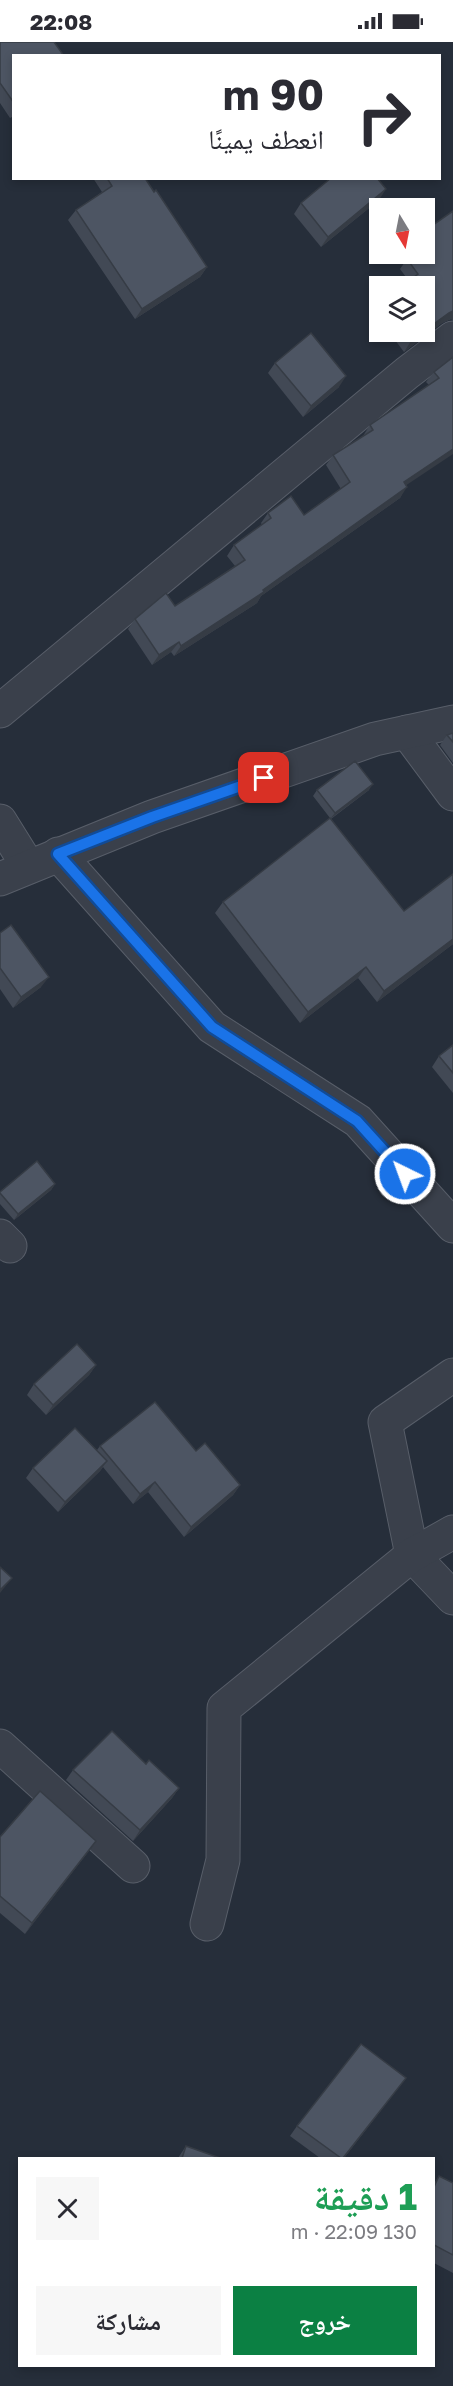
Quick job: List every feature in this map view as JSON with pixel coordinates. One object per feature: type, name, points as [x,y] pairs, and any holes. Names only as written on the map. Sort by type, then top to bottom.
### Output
[{"type":"street","points":[[0,711],[407,373],[453,338]]},
{"type":"street","points":[[0,821],[14,872],[152,817],[375,739],[453,722]]},
{"type":"street","points":[[407,732],[453,794]]},
{"type":"street","points":[[58,854],[212,1027],[357,1121],[453,1226]]},
{"type":"street","points":[[453,1375],[385,1422],[412,1555],[453,1598]]},
{"type":"street","points":[[207,1924],[224,1860],[224,1708],[412,1555],[453,1532]]},
{"type":"street","points":[[0,1746],[132,1866]]},
{"type":"building","points":[[0,42],[54,42],[63,54],[12,54],[12,100],[0,83]]},
{"type":"building","points":[[108,180],[146,180],[154,192],[156,190],[207,267],[142,309],[76,210],[112,186]]},
{"type":"building","points":[[329,180],[379,180],[386,189],[375,198],[369,198],[369,203],[328,237],[301,203]]},
{"type":"building","points":[[453,211],[453,311],[435,323],[435,276],[415,276],[418,274],[411,264],[435,264],[435,224]]},
{"type":"building","points":[[311,333],[346,376],[311,406],[275,363]]},
{"type":"building","points":[[453,357],[453,449],[404,482],[407,487],[263,590],[264,592],[181,646],[179,642],[159,655],[135,619],[166,593],[175,606],[245,560],[234,545],[271,518],[268,513],[291,496],[304,515],[350,482],[333,455],[373,430],[370,425],[439,378],[434,372]]},
{"type":"building","points":[[453,733],[453,742],[447,735]]},
{"type":"building","points":[[355,761],[373,784],[335,813],[317,790]]},
{"type":"building","points":[[330,818],[404,911],[453,874],[453,939],[384,991],[366,967],[308,1012],[223,902]]},
{"type":"building","points":[[11,925],[49,977],[21,997],[0,968],[0,933]]},
{"type":"building","points":[[453,1045],[453,1073],[439,1056]]},
{"type":"building","points":[[37,1161],[55,1184],[18,1214],[0,1192]]},
{"type":"building","points":[[77,1344],[96,1365],[53,1405],[34,1384]]},
{"type":"building","points":[[155,1402],[196,1451],[205,1443],[240,1485],[191,1527],[155,1482],[140,1494],[100,1446]]},
{"type":"building","points":[[75,1428],[107,1461],[65,1502],[33,1468]]},
{"type":"building","points":[[0,1567],[12,1578],[0,1590]]},
{"type":"building","points":[[112,1731],[146,1764],[149,1760],[179,1788],[140,1830],[73,1770]]},
{"type":"building","points":[[40,1791],[96,1841],[32,1923],[0,1896],[0,1837]]},
{"type":"building","points":[[361,2044],[406,2078],[344,2157],[340,2157],[297,2126]]},
{"type":"building","points":[[186,2146],[217,2157],[182,2157]]},
{"type":"building","points":[[439,2176],[453,2183],[453,2255],[435,2246],[435,2185]]},
{"type":"route","points":[[264,778],[152,817],[58,854],[212,1027],[357,1121],[405,1174]]}]
